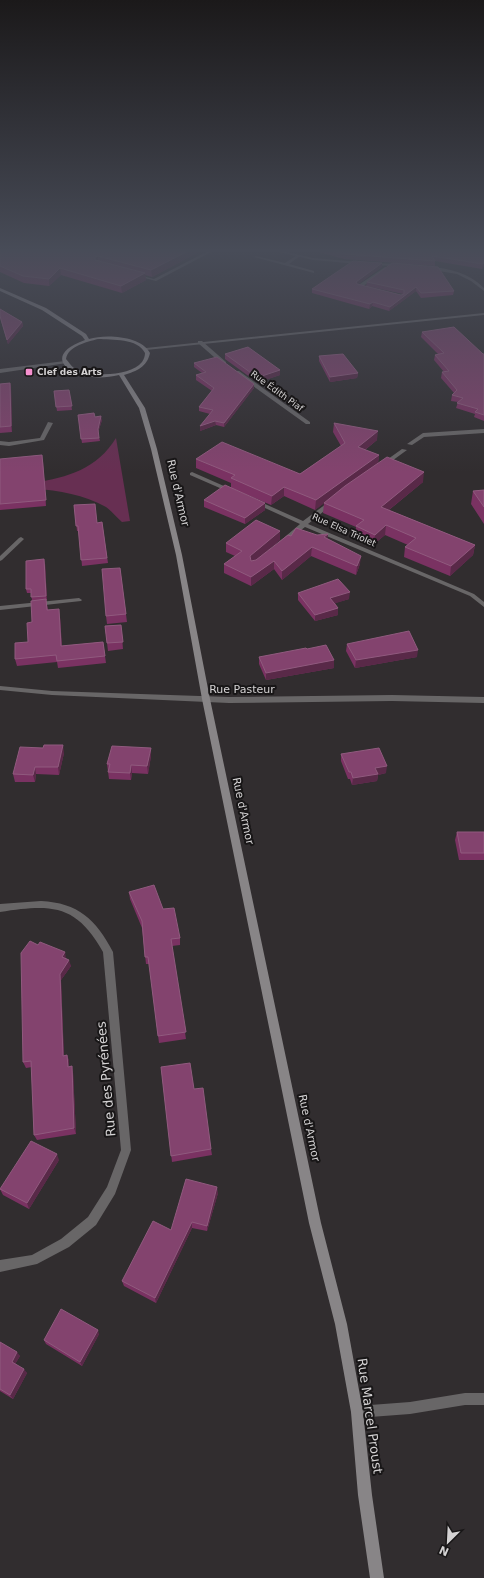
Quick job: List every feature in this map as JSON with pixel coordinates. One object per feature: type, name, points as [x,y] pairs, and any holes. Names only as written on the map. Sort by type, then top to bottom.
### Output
[{"type":"main road","points":[[68,325],[84,335],[87,340]]},
{"type":"main road","points":[[98,338],[122,338],[140,344],[146,349],[148,354],[146,360],[141,366],[121,374],[106,376],[86,374],[70,368],[65,362],[64,356],[68,350],[76,344],[98,338]]},
{"type":"main road","name":"Rue d'Armor","points":[[121,374],[142,408],[154,449],[179,555],[206,699],[316,1223],[325,1259]]},
{"type":"main road","name":"Rue Marcel Proust","points":[[325,1259],[342,1324],[357,1412],[365,1495],[377,1578]]},
{"type":"street","points":[[146,349],[200,342],[376,325]]},
{"type":"street","name":"Rue Édith Piaf","points":[[200,342],[218,359],[308,423]]},
{"type":"street","points":[[0,371],[65,362]]},
{"type":"street","points":[[0,443],[9,444],[42,439],[50,423]]},
{"type":"street","points":[[410,444],[423,435],[484,431]]},
{"type":"street","points":[[379,468],[404,450]]},
{"type":"street","points":[[192,474],[234,493]]},
{"type":"street","points":[[248,499],[304,524],[276,548]]},
{"type":"street","name":"Rue Elsa Triolet","points":[[335,499],[304,524],[472,596],[484,605]]},
{"type":"street","points":[[0,559],[20,539]]},
{"type":"street","points":[[0,608],[79,600]]},
{"type":"street","name":"Rue Pasteur","points":[[0,688],[52,693],[229,700],[392,698],[484,700]]},
{"type":"street","name":"Rue des Pyrénées","points":[[0,908],[34,904],[57,906],[79,914],[96,931],[108,952],[126,1150],[111,1190],[92,1221],[65,1243],[33,1260],[0,1266]]},
{"type":"street","points":[[357,1412],[408,1408],[473,1398],[484,1398]]},
{"type":"shaded area","points":[[116,438],[130,521],[122,522],[106,507],[80,496],[62,492],[34,489],[34,483],[70,474],[91,464],[108,449]]},
{"type":"building","points":[[3,325],[20,325],[7,340]]},
{"type":"building","points":[[454,327],[484,354],[484,415],[475,412],[478,409],[457,403],[463,398],[452,395],[457,390],[442,372],[449,371],[435,355],[444,353],[422,332]]},
{"type":"building","points":[[248,347],[280,370],[262,376],[261,374],[258,378],[225,354]]},
{"type":"building","points":[[343,354],[358,373],[330,377],[319,356]]},
{"type":"building","points":[[217,357],[254,384],[224,423],[215,421],[200,426],[213,410],[199,407],[214,388],[196,375],[206,372],[194,363]]},
{"type":"building","points":[[10,383],[11,426],[0,427],[0,384]]},
{"type":"building","points":[[69,390],[72,406],[56,407],[54,391]]},
{"type":"building","points":[[94,413],[95,417],[101,416],[98,429],[99,438],[81,439],[78,415]]},
{"type":"building","points":[[334,423],[378,431],[358,447],[379,455],[316,500],[284,487],[272,496],[231,478],[235,475],[196,459],[222,442],[300,474],[345,443]]},
{"type":"building","points":[[42,455],[46,500],[0,504],[0,459]]},
{"type":"building","points":[[387,457],[424,472],[381,507],[475,545],[451,566],[405,547],[416,538],[386,525],[375,535],[356,526],[364,520],[324,503],[345,486]]},
{"type":"building","points":[[225,485],[265,503],[245,518],[204,500]]},
{"type":"building","points":[[484,490],[484,507],[473,491]]},
{"type":"building","points":[[95,504],[97,523],[102,522],[107,558],[81,560],[78,526],[76,526],[74,505]]},
{"type":"building","points":[[256,520],[280,531],[250,556],[251,561],[256,560],[288,535],[291,536],[296,528],[317,535],[328,534],[324,537],[361,556],[357,566],[312,547],[282,571],[274,561],[251,577],[224,564],[242,551],[226,543]]},
{"type":"building","points":[[44,559],[46,596],[31,597],[31,589],[26,589],[26,561]]},
{"type":"building","points":[[120,568],[126,614],[106,616],[102,569]]},
{"type":"building","points":[[338,579],[350,592],[330,598],[338,608],[315,615],[298,593]]},
{"type":"building","points":[[46,599],[47,610],[59,609],[61,646],[103,642],[105,656],[57,661],[56,655],[15,659],[15,643],[28,642],[27,623],[32,622],[31,601]]},
{"type":"building","points":[[121,625],[123,642],[107,643],[105,626]]},
{"type":"building","points":[[409,631],[418,650],[356,660],[347,644]]},
{"type":"building","points":[[326,645],[334,660],[266,673],[259,657],[307,649]]},
{"type":"building","points":[[44,745],[63,745],[58,767],[35,767],[33,775],[13,774],[20,747],[43,748]]},
{"type":"building","points":[[112,746],[151,748],[147,766],[131,765],[130,773],[108,772],[110,764],[107,764]]},
{"type":"building","points":[[379,748],[387,766],[375,768],[378,774],[353,778],[341,754]]},
{"type":"building","points":[[457,832],[484,832],[484,853],[461,853]]},
{"type":"building","points":[[154,885],[163,909],[174,908],[180,938],[171,939],[186,1032],[158,1036],[148,957],[145,957],[142,921],[129,892]]},
{"type":"building","points":[[30,941],[38,945],[40,942],[65,952],[62,957],[69,960],[60,974],[63,1056],[67,1055],[68,1067],[72,1066],[74,1128],[34,1135],[31,1061],[23,1062],[21,953]]},
{"type":"building","points":[[190,1063],[194,1089],[203,1088],[211,1149],[171,1156],[161,1067]]},
{"type":"building","points":[[31,1141],[57,1154],[27,1203],[0,1189]]},
{"type":"building","points":[[186,1179],[217,1187],[207,1226],[192,1222],[155,1298],[122,1281],[153,1221],[171,1230]]},
{"type":"building","points":[[61,1309],[98,1330],[80,1362],[44,1340]]},
{"type":"building","points":[[0,1342],[17,1352],[12,1362],[24,1369],[10,1395],[0,1389]]},
{"type":"place","name":"Clef des Arts","points":[[29,372]]}]
